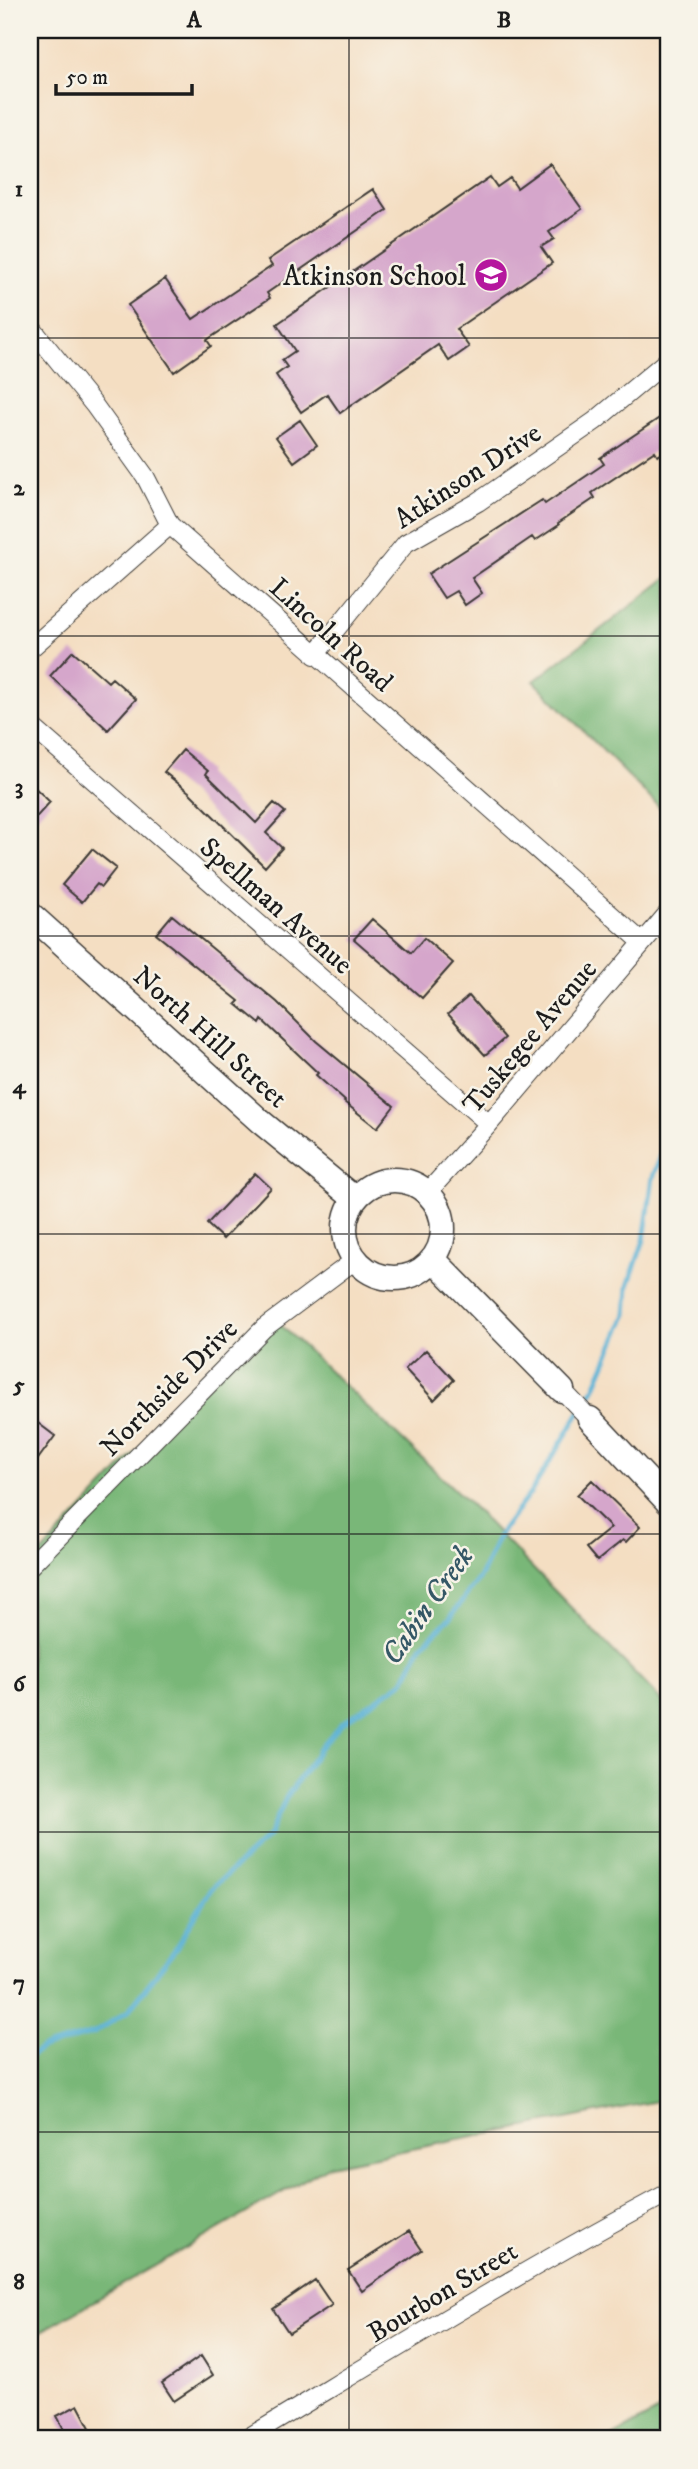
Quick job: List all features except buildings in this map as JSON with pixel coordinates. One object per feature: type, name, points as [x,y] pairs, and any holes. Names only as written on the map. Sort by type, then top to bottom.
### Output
[{"type":"street","name":"Lincoln Road","points":[[30,326],[94,405],[145,475],[170,525],[642,942]]},
{"type":"street","name":"Atkinson Drive","points":[[315,655],[406,543],[478,502],[595,421],[668,360]]},
{"type":"street","points":[[30,649],[170,525]]},
{"type":"street","name":"Spellman Avenue","points":[[30,725],[489,1124]]},
{"type":"street","name":"Tuskegee Avenue","points":[[428,1192],[668,913]]},
{"type":"street","name":"North Hill Street","points":[[30,914],[261,1122],[355,1199]]},
{"type":"street","points":[[390,1180],[414,1184],[428,1192],[440,1210],[444,1232],[433,1259],[409,1276],[394,1278],[366,1270],[355,1259],[348,1245],[345,1229],[348,1213],[355,1199],[367,1188],[390,1180]]},
{"type":"street","name":"Northside Drive","points":[[30,1566],[264,1328],[355,1259]]},
{"type":"street","points":[[433,1259],[668,1502]]},
{"type":"street","name":"Bourbon Street","points":[[246,2439],[450,2315],[668,2193]]},
{"type":"green space","points":[[668,577],[668,816],[534,681]]},
{"type":"green space","points":[[267,1312],[469,1503],[668,1707],[668,2099],[330,2165],[30,2338],[30,1565]]},
{"type":"green space","points":[[668,2406],[668,2439],[607,2439]]},
{"type":"waterway","name":"Cabin Creek","points":[[30,2056],[42,2048],[94,2033],[128,2011],[177,1947],[211,1889],[268,1837],[287,1796],[322,1746],[341,1724],[404,1681],[421,1646],[449,1619],[481,1575],[500,1533],[531,1492],[594,1389],[626,1315],[628,1286],[644,1240],[653,1177],[668,1138]]},
{"type":"place","name":"Atkinson School","points":[[491,275]]}]
